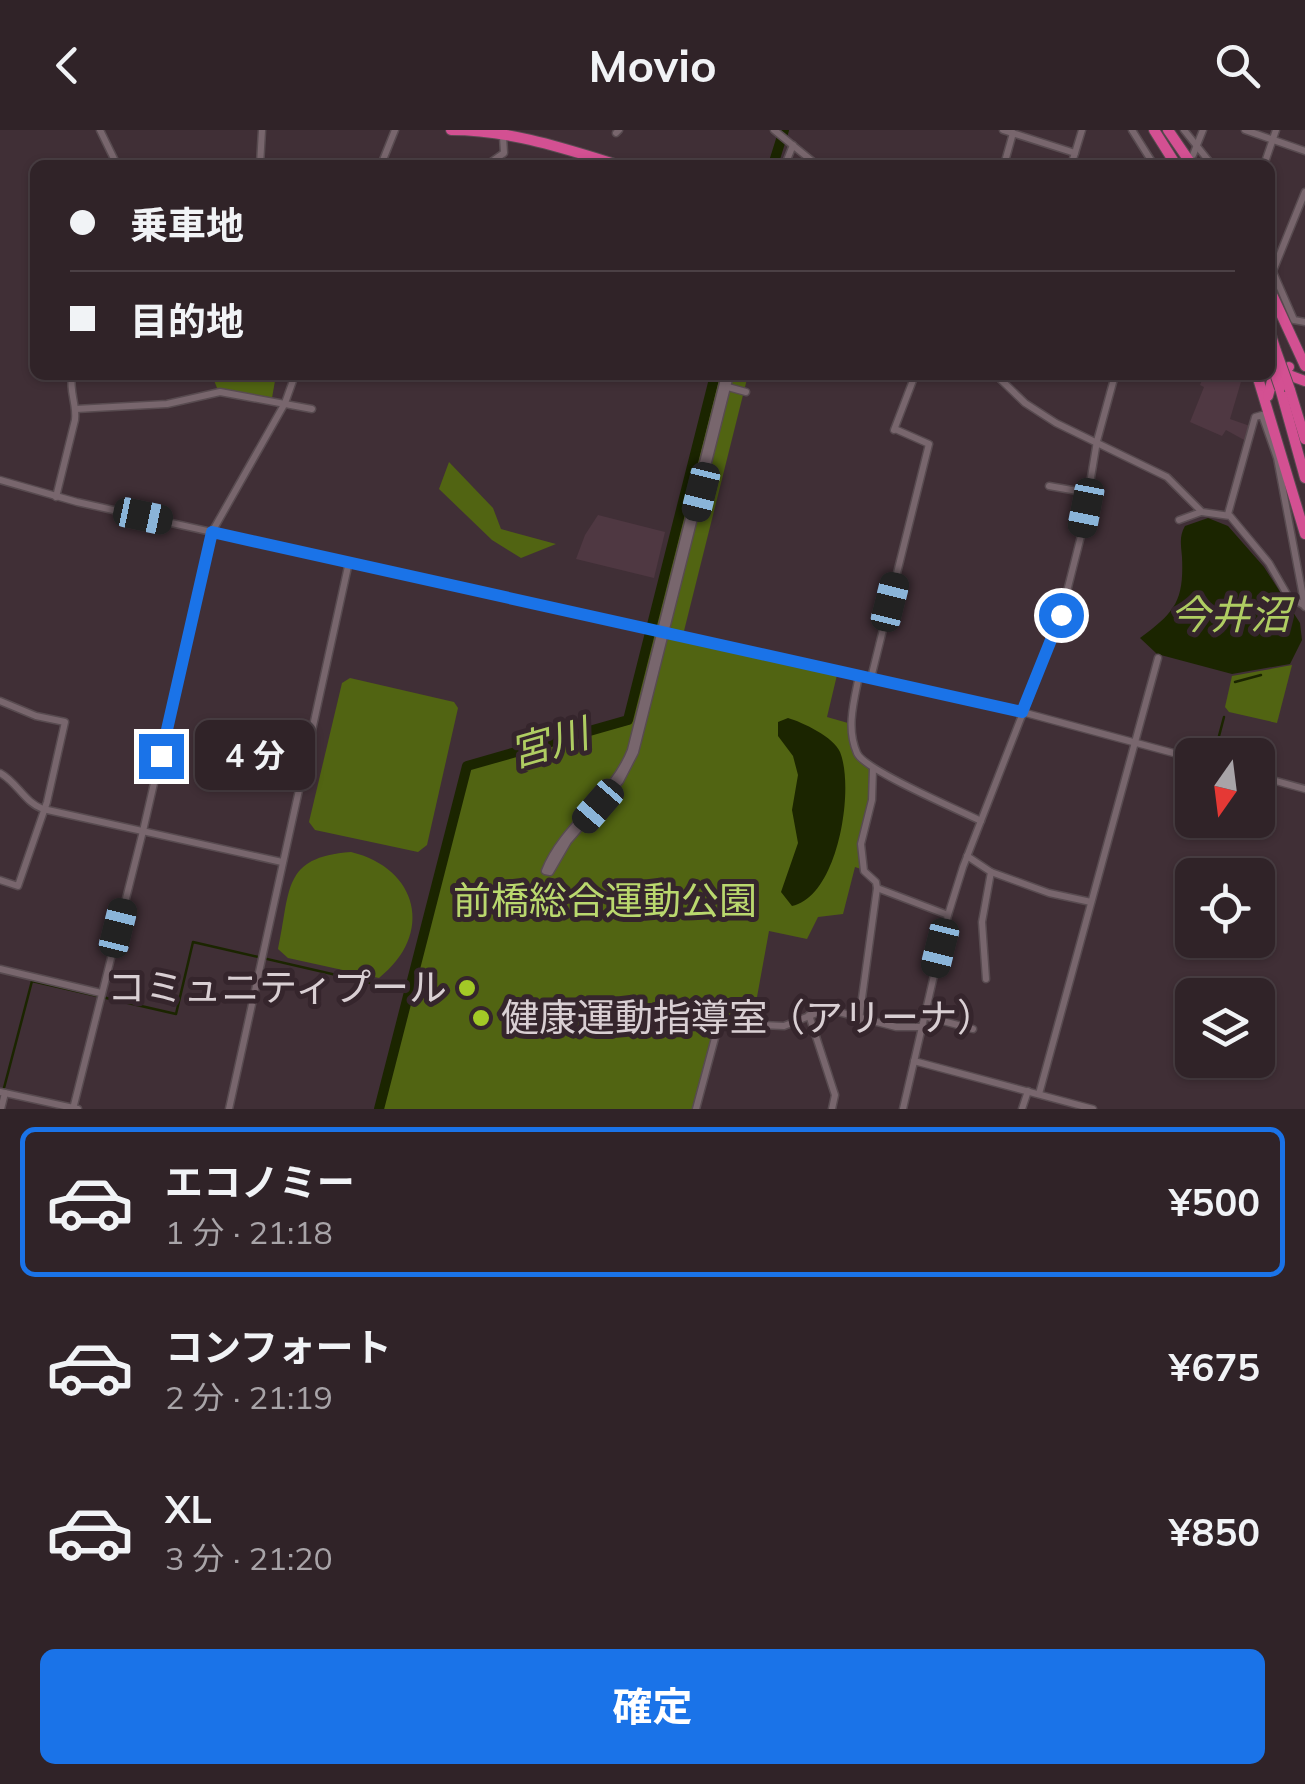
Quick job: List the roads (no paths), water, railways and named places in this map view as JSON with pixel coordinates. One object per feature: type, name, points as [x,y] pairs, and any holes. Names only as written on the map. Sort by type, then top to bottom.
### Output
[{"type":"highway","points":[[451,130],[502,132],[600,160]]},
{"type":"highway","points":[[1157,130],[1193,160]]},
{"type":"highway","points":[[1157,130],[1166,160]]},
{"type":"highway","points":[[1157,130],[1177,160]]},
{"type":"highway","points":[[1275,301],[1305,369]]},
{"type":"highway","points":[[1277,365],[1288,357],[1290,350],[1279,309]]},
{"type":"highway","points":[[1277,365],[1305,369]]},
{"type":"highway","points":[[1277,365],[1305,383]]},
{"type":"highway","points":[[1277,365],[1305,438]]},
{"type":"highway","points":[[1258,380],[1305,534]]},
{"type":"highway","points":[[1271,380],[1271,422]]},
{"type":"highway","points":[[1285,389],[1305,478]]},
{"type":"street","points":[[100,130],[115,160]]},
{"type":"street","points":[[260,160],[262,130]]},
{"type":"street","points":[[383,160],[395,130]]},
{"type":"street","points":[[1003,130],[1075,153]]},
{"type":"street","points":[[1073,160],[1082,130]]},
{"type":"street","points":[[1132,130],[1151,160]]},
{"type":"street","points":[[1184,130],[1208,160]]},
{"type":"street","points":[[1193,160],[1203,130]]},
{"type":"street","points":[[1244,130],[1275,134],[1305,150]]},
{"type":"street","points":[[494,160],[504,153],[502,132]]},
{"type":"street","points":[[776,132],[811,160]]},
{"type":"street","points":[[1005,160],[1013,134]]},
{"type":"street","points":[[1266,160],[1275,134]]},
{"type":"street","points":[[786,160],[790,144]]},
{"type":"street","points":[[1275,261],[1305,192]]},
{"type":"street","points":[[1275,275],[1294,320],[1305,322]]},
{"type":"street","points":[[56,497],[76,410],[70,391],[71,380]]},
{"type":"street","points":[[2,1109],[2,1092],[75,1109],[212,532],[285,403],[293,380]]},
{"type":"street","points":[[658,631],[630,764],[568,841],[550,872],[545,871],[562,837],[623,768],[634,741],[658,631],[727,380]]},
{"type":"street","points":[[871,678],[929,444],[894,430],[913,380]]},
{"type":"street","points":[[1000,380],[1040,413],[1166,476],[1202,512]]},
{"type":"street","points":[[902,1109],[948,915],[967,856],[1061,615],[1089,492],[1096,441],[1114,380]]},
{"type":"street","points":[[725,387],[746,392]]},
{"type":"street","points":[[76,410],[167,404],[220,392],[312,409]]},
{"type":"street","points":[[1228,514],[1257,415],[1264,418],[1277,449],[1305,606]]},
{"type":"street","points":[[0,480],[56,497],[1022,712],[1175,753]]},
{"type":"street","points":[[1049,486],[1089,492]]},
{"type":"street","points":[[1179,520],[1202,512],[1228,514],[1272,567],[1288,596],[1305,606]]},
{"type":"street","points":[[229,1109],[349,562]]},
{"type":"street","points":[[1038,1094],[1158,658]]},
{"type":"street","points":[[859,676],[850,720],[857,756],[873,769],[981,821]]},
{"type":"street","points":[[0,700],[36,716],[64,722],[18,886],[0,880]]},
{"type":"street","points":[[859,1020],[877,888],[864,871],[861,844],[872,800],[873,769]]},
{"type":"street","points":[[0,773],[13,780],[34,806],[42,809],[282,862]]},
{"type":"street","points":[[1275,781],[1305,789]]},
{"type":"street","points":[[967,856],[991,872],[1049,893],[1091,902]]},
{"type":"street","points":[[986,979],[982,922],[991,872]]},
{"type":"street","points":[[877,888],[948,915]]},
{"type":"street","points":[[1,971],[101,993]]},
{"type":"street","points":[[696,1109],[719,1024],[784,1026],[826,1009],[896,1027],[922,1026]]},
{"type":"street","points":[[809,1015],[834,1095],[832,1109]]},
{"type":"street","points":[[924,1016],[974,1028]]},
{"type":"street","points":[[914,1061],[1093,1109]]},
{"type":"street","points":[[1022,1109],[1028,1091]]},
{"type":"water","name":"今井沼","points":[[1208,518],[1228,526],[1264,567],[1300,623],[1302,640],[1290,664],[1232,674],[1157,654],[1140,638],[1162,621],[1179,595],[1181,537],[1185,526]]},
{"type":"water","points":[[788,718],[817,731],[837,746],[845,790],[844,815],[831,863],[808,898],[792,906],[781,892],[798,843],[792,810],[798,775],[793,756],[778,736],[778,722]]},
{"type":"waterway","name":"宮川","points":[[775,160],[784,130]]},
{"type":"waterway","name":"宮川","points":[[379,1109],[467,766],[628,720],[714,380]]},
{"type":"waterway","points":[[1235,682],[1261,675]]},
{"type":"waterway","points":[[1218,738],[1224,717]]},
{"type":"waterway","points":[[4,1088],[32,981],[176,1014],[193,942],[410,992]]},
{"type":"place","name":"コミュニティプール","points":[[467,988]]},
{"type":"place","name":"健康運動指導室（アリーナ）","points":[[481,1018]]},
{"type":"park label","name":"前橋総合運動公園","points":[[605,901]]}]
